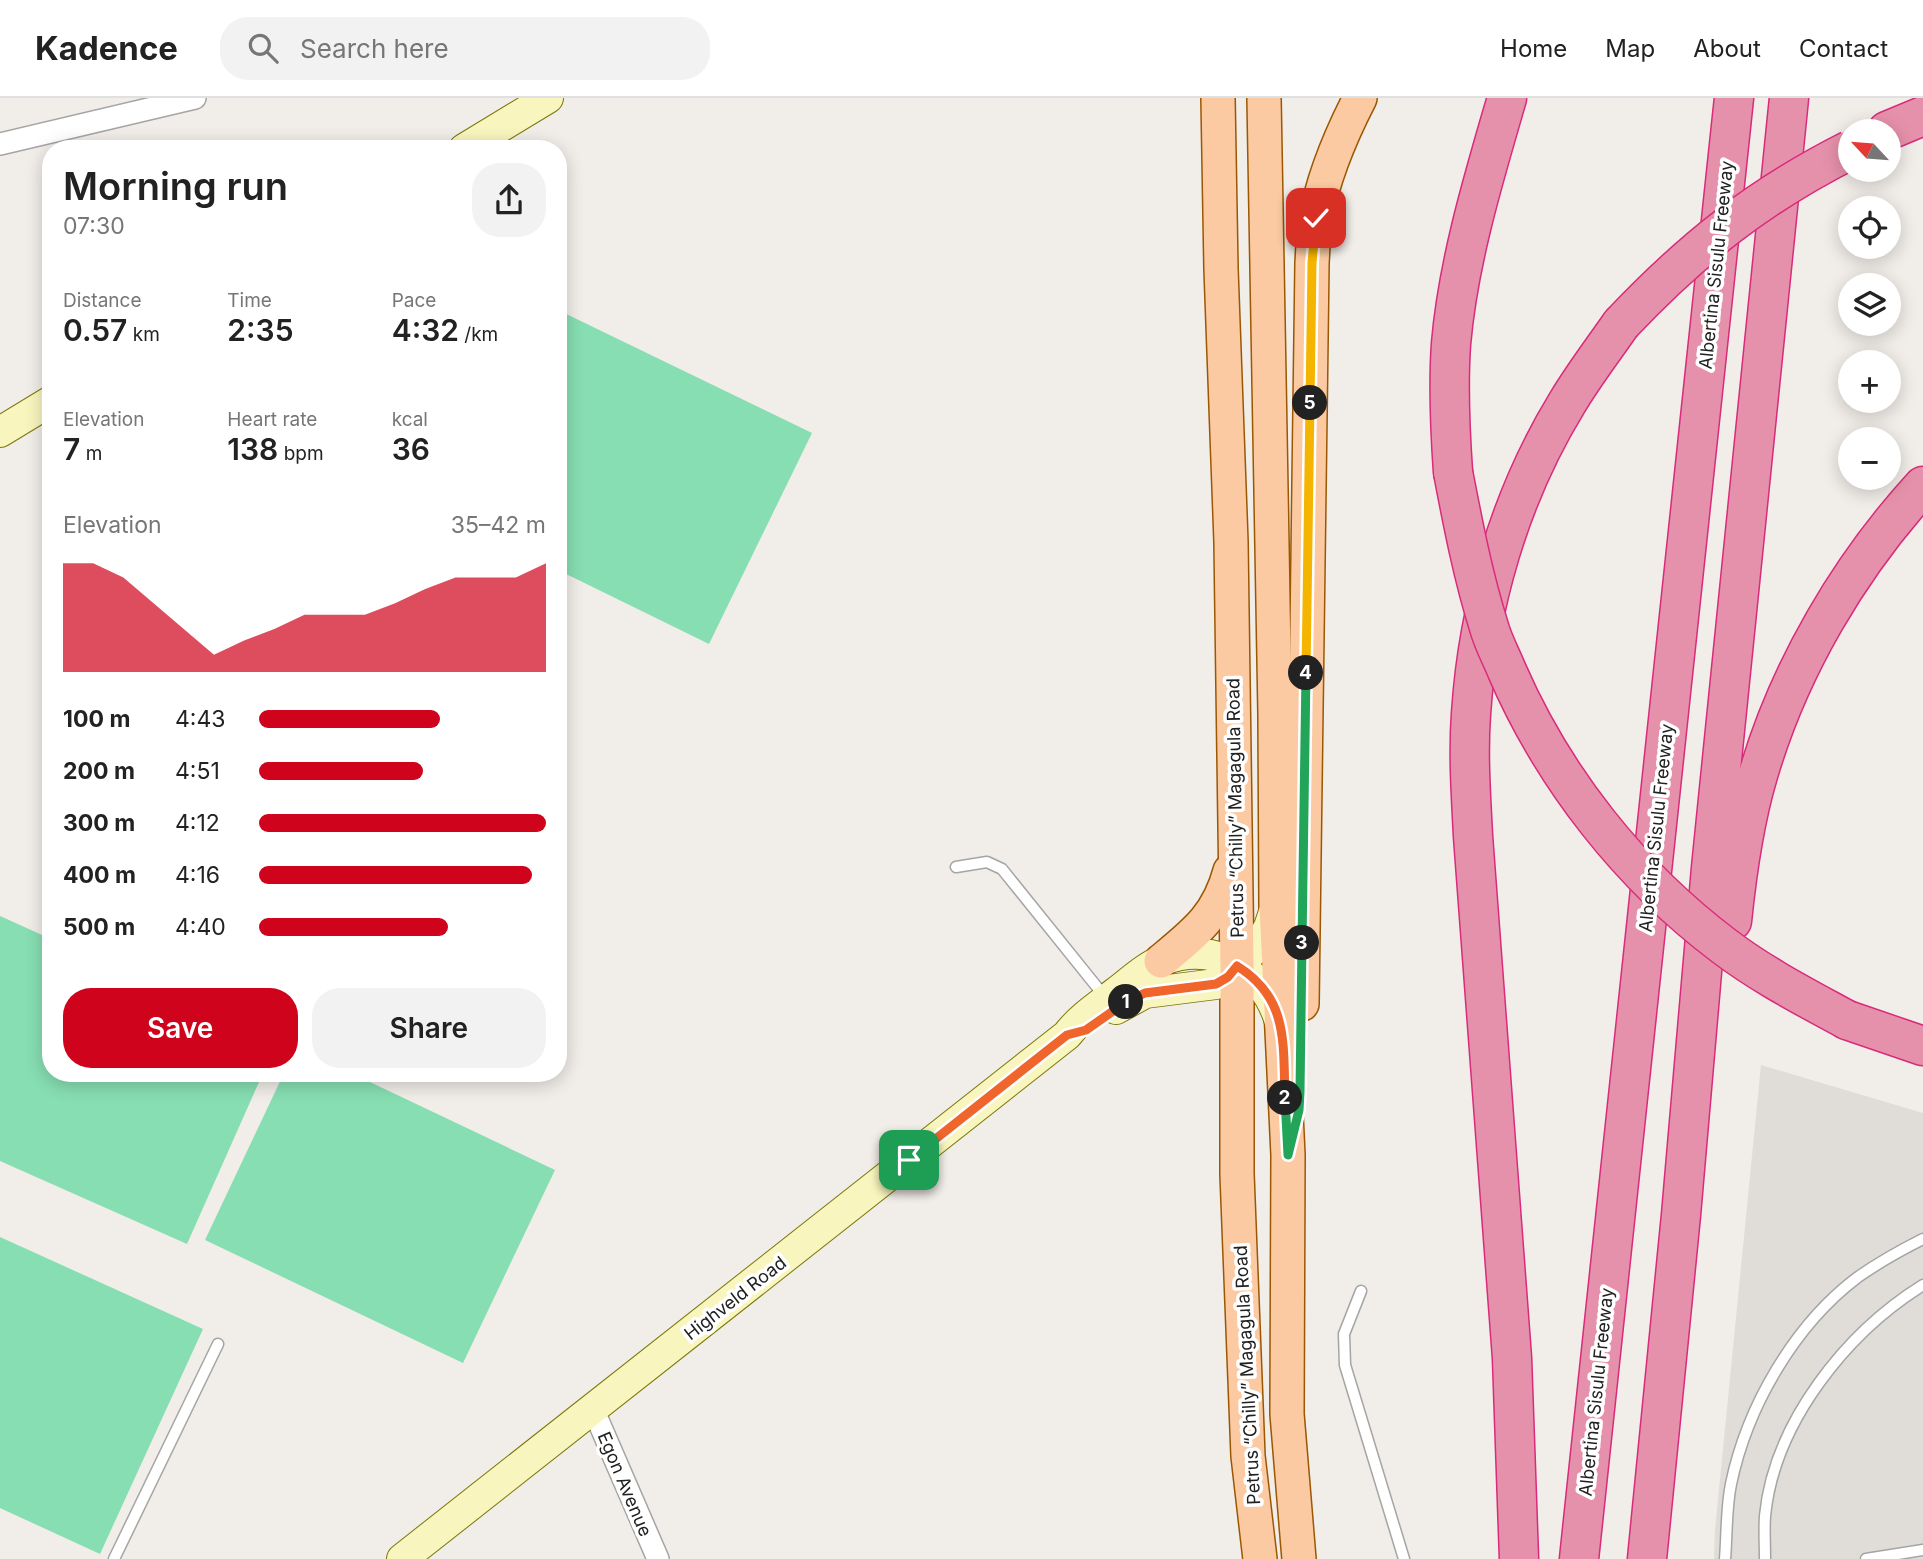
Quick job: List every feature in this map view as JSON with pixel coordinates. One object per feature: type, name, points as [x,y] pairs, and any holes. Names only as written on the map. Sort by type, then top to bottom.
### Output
[{"type":"highway","points":[[1507,98],[1485,173],[1464,264],[1451,342],[1449,412],[1453,472],[1467,547],[1489,629],[1521,704],[1548,752],[1581,801],[1630,860],[1684,914],[1738,955],[1793,991],[1847,1020],[1923,1046]]},
{"type":"highway","name":"Albertina Sisulu Freeway","points":[[1579,1559],[1734,98]]},
{"type":"highway","points":[[1647,1559],[1681,1215],[1711,868],[1789,98]]},
{"type":"highway","points":[[1520,1559],[1512,1358],[1469,768],[1475,663],[1484,617],[1514,511],[1535,463],[1567,403],[1621,324],[1690,255],[1747,210],[1805,173],[1838,156]]},
{"type":"highway","points":[[1681,1215],[1704,1168],[1736,882],[1758,775],[1773,730],[1821,628],[1878,541],[1923,486]]},
{"type":"main road","name":"Petrus “Chilly” Magagula Road","points":[[1219,98],[1221,269],[1231,542],[1237,1174],[1248,1456],[1260,1559]]},
{"type":"main road","points":[[1264,98],[1276,906],[1288,1155],[1287,1414],[1299,1559]]},
{"type":"main road","points":[[1288,1155],[1299,1110],[1300,1092],[1312,263],[1316,218],[1327,175],[1343,131],[1360,98]]},
{"type":"main road","points":[[1161,961],[1185,942],[1216,909],[1224,892],[1236,849]]},
{"type":"street","points":[[0,144],[195,98]]},
{"type":"street","points":[[466,140],[497,118],[512,98]]},
{"type":"street","points":[[479,140],[548,98]]},
{"type":"street","points":[[0,432],[42,406]]},
{"type":"street","name":"Highveld Road","points":[[1067,1035],[1086,1030],[1145,993],[1216,984],[1228,977],[1260,943],[1276,906]]},
{"type":"street","name":"Highveld Road","points":[[402,1559],[1067,1035],[1077,1022],[1161,961],[1176,956],[1200,954],[1214,955],[1237,966],[1253,976],[1269,995],[1283,1032]]},
{"type":"street","name":"Egon Avenue","points":[[593,1409],[658,1559]]},
{"type":"lane","points":[[956,867],[987,862],[1002,869],[1106,1000]]},
{"type":"lane","points":[[1725,1559],[1731,1486],[1740,1449],[1780,1365],[1801,1335],[1835,1297],[1859,1277],[1923,1239]]},
{"type":"lane","points":[[1765,1559],[1765,1517],[1769,1495],[1785,1443],[1800,1414],[1819,1383],[1850,1343],[1875,1319],[1923,1285]]},
{"type":"lane","points":[[1362,1291],[1344,1334],[1345,1365],[1404,1559]]},
{"type":"lane","points":[[114,1559],[218,1344]]},
{"type":"lane","points":[[1866,1559],[1923,1550]]},
{"type":"lane","points":[[1887,1559],[1902,1552]]},
{"type":"shaded area","points":[[1761,1065],[1923,1113],[1923,1559],[1714,1559]]},
{"type":"green space","points":[[567,314],[812,433],[709,644],[567,574]]},
{"type":"green space","points":[[0,916],[42,935],[42,1082],[259,1082],[187,1244],[0,1161]]},
{"type":"green space","points":[[280,1082],[370,1082],[555,1170],[463,1363],[205,1240]]},
{"type":"green space","points":[[0,1237],[203,1329],[100,1554],[0,1508]]},
{"type":"route","points":[[909,1160],[1067,1035],[1086,1030],[1145,993],[1216,984],[1228,977],[1237,966],[1253,976],[1269,995],[1283,1032],[1288,1155],[1299,1110],[1300,1092],[1312,263],[1316,218]]}]
